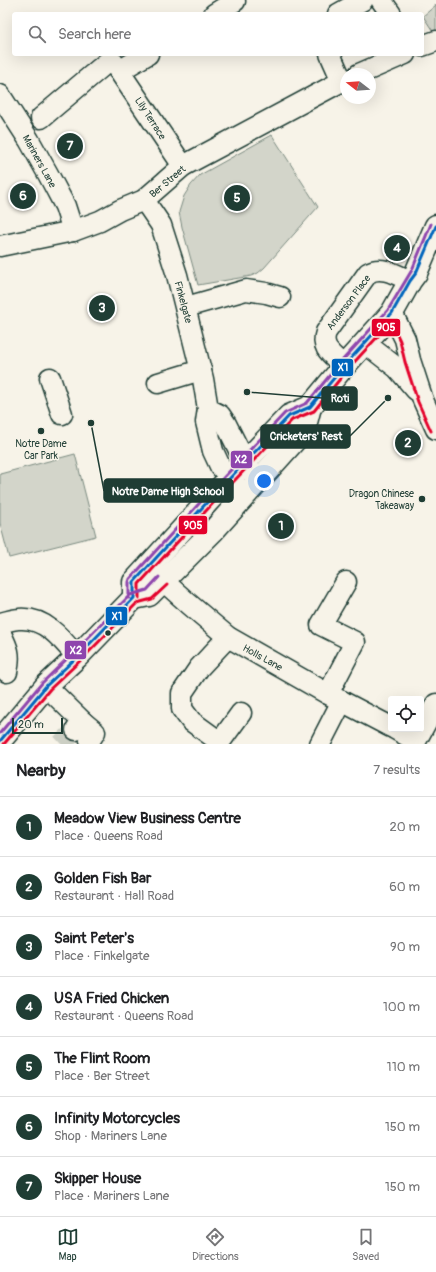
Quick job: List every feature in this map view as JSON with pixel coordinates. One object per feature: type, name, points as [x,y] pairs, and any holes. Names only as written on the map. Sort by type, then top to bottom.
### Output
[{"type":"main road","points":[[156,574],[213,531],[304,430],[310,407],[392,312],[416,273],[436,226]]},
{"type":"main road","points":[[0,741],[46,686],[77,657],[134,598],[149,595],[156,574],[229,479],[289,416],[310,407]]},
{"type":"street","points":[[342,12],[363,0]]},
{"type":"street","points":[[382,0],[390,12]]},
{"type":"street","points":[[217,12],[235,1]]},
{"type":"street","points":[[41,118],[115,65],[142,56]]},
{"type":"street","points":[[332,56],[341,68]]},
{"type":"street","name":"Ber Street","points":[[372,68],[400,56]]},
{"type":"street","name":"Lily Terrace","points":[[115,65],[183,166]]},
{"type":"street","name":"Ber Street","points":[[0,246],[73,231],[100,221],[120,210],[144,200],[183,166],[340,83]]},
{"type":"street","name":"Mariners Lane","points":[[0,95],[29,140],[48,174],[65,206],[73,231]]},
{"type":"street","name":"Finkelgate","points":[[144,200],[164,232],[186,307],[201,370],[208,409],[206,422],[213,451],[220,466],[229,479],[251,488]]},
{"type":"street","name":"Anderson Place","points":[[344,366],[325,347],[324,338],[326,332],[368,273],[374,270],[381,270],[396,274],[410,281]]},
{"type":"street","points":[[186,307],[246,290],[280,297]]},
{"type":"street","points":[[392,312],[405,339],[423,400],[436,429]]},
{"type":"street","points":[[365,343],[397,368],[406,377],[423,400]]},
{"type":"street","points":[[158,383],[201,370]]},
{"type":"street","points":[[50,378],[62,414]]},
{"type":"street","points":[[208,409],[220,415],[232,434],[245,462],[251,488]]},
{"type":"street","name":"Holls Lane","points":[[156,574],[228,638],[388,725]]},
{"type":"street","points":[[320,744],[355,642],[321,625],[346,582]]},
{"type":"street","points":[[0,623],[18,619],[33,620],[43,624],[64,641],[77,657]]},
{"type":"street","points":[[0,632],[9,650],[7,672]]},
{"type":"street","points":[[228,638],[199,668],[182,693],[182,710],[191,721],[219,743],[241,713]]},
{"type":"street","points":[[46,686],[90,733]]},
{"type":"street","points":[[424,726],[436,704]]},
{"type":"street","points":[[400,732],[416,741],[421,732]]},
{"type":"shaded area","points":[[436,5],[436,33],[434,33],[424,15]]},
{"type":"shaded area","points":[[272,135],[318,207],[258,273],[251,276],[198,285],[179,212],[184,196],[200,175]]},
{"type":"shaded area","points":[[75,454],[96,536],[9,558],[0,523],[0,474]]},
{"type":"tunnel","points":[[61,744],[76,730]]},
{"type":"transit line","name":"X2","points":[[129,598],[130,579],[285,413],[307,403],[340,363],[388,310],[412,270],[431,224]]},
{"type":"transit line","name":"X1","points":[[0,741],[46,686],[77,657],[134,598],[134,582],[289,416],[310,407],[344,366],[392,313],[416,273],[436,226]]},
{"type":"transit line","name":"905","points":[[139,598],[139,584],[292,420],[314,411],[348,369],[391,322],[400,341],[418,402],[431,431]]},
{"type":"transit line","name":"X2","points":[[0,733],[42,683],[130,595],[147,590],[159,577]]},
{"type":"transit line","name":"905","points":[[4,744],[50,689],[137,603],[152,599],[167,585]]},
{"type":"place","name":"Skipper House","points":[[70,146]]},
{"type":"place","name":"Infinity Motorcycles","points":[[23,196]]},
{"type":"place","name":"The Flint Room","points":[[237,198]]},
{"type":"place","name":"USA Fried Chicken","points":[[397,248]]},
{"type":"place","name":"Saint Peter's","points":[[102,308]]},
{"type":"place","name":"Roti","points":[[247,392]]},
{"type":"place","name":"Cricketers' Rest","points":[[388,398]]},
{"type":"place","name":"Notre Dame High School","points":[[91,423]]},
{"type":"place","name":"Notre Dame Car Park","points":[[41,431]]},
{"type":"place","name":"Golden Fish Bar","points":[[408,443]]},
{"type":"place","name":"Dragon Chinese Takeaway","points":[[422,499]]},
{"type":"place","name":"Meadow View Business Centre","points":[[281,526]]}]
